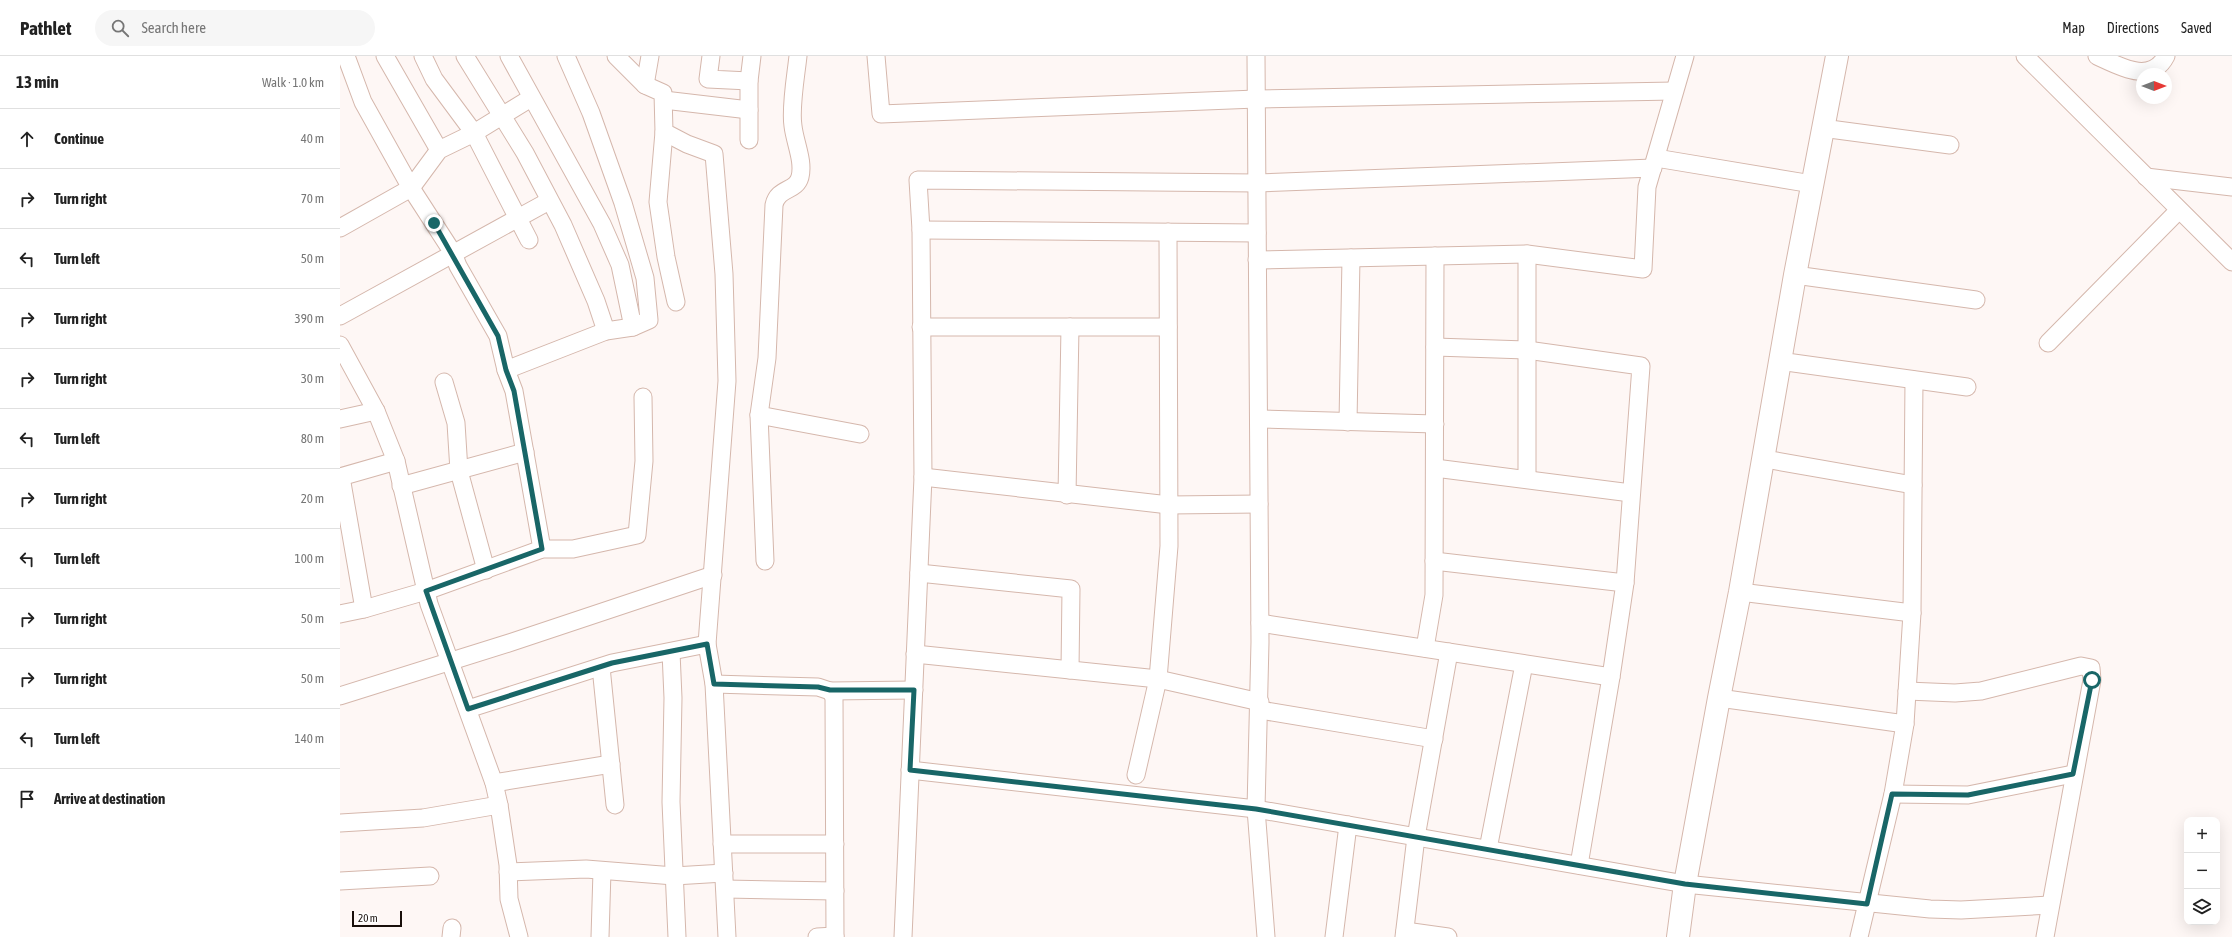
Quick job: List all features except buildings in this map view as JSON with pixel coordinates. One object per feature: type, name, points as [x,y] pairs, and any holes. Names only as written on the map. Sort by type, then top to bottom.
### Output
[{"type":"street","points":[[346,56],[363,102],[411,188],[453,253],[458,266],[498,336],[506,370],[514,391],[542,549]]},
{"type":"street","points":[[384,56],[439,150]]},
{"type":"street","points":[[423,56],[434,79],[474,133],[529,240]]},
{"type":"street","points":[[466,56],[525,153],[563,226],[596,301],[606,331]]},
{"type":"street","points":[[509,56],[602,224],[620,265],[633,327]]},
{"type":"street","points":[[506,370],[606,331],[633,327],[649,320],[645,278],[622,203],[599,136],[566,56]]},
{"type":"street","points":[[616,56],[645,85],[663,93],[664,132],[658,202],[666,257],[676,302]]},
{"type":"street","points":[[645,85],[650,56]]},
{"type":"street","points":[[711,56],[708,79],[749,81]]},
{"type":"street","points":[[749,140],[749,81],[752,56]]},
{"type":"street","points":[[765,561],[759,415],[767,358],[774,204],[776,197],[780,193],[794,186],[800,179],[801,169],[793,126],[798,56]]},
{"type":"street","points":[[876,56],[881,114],[1256,99],[1674,91]]},
{"type":"street","points":[[1256,56],[1260,623],[1260,706],[1256,809],[1266,937]]},
{"type":"street","points":[[1257,260],[1527,254],[1643,269],[1647,187],[1685,56]]},
{"type":"street","points":[[1678,937],[1685,884],[1718,698],[1765,459],[1795,275],[1837,56]]},
{"type":"street","points":[[2025,56],[2232,262]]},
{"type":"street","points":[[2097,56],[2138,72],[2153,70],[2160,65],[2166,56]]},
{"type":"street","points":[[341,224],[411,188],[439,150],[474,133],[531,98]]},
{"type":"street","points":[[664,100],[749,110]]},
{"type":"street","points":[[1822,128],[1950,145]]},
{"type":"street","points":[[664,132],[687,144],[714,154],[724,274],[727,381],[707,644],[714,684],[727,937]]},
{"type":"street","points":[[903,937],[923,477],[921,327],[922,230],[918,180],[1257,183],[1655,163],[1812,184]]},
{"type":"street","points":[[2146,177],[2232,186]]},
{"type":"street","points":[[340,316],[549,201]]},
{"type":"street","points":[[2048,344],[2179,210]]},
{"type":"street","points":[[922,230],[1257,233]]},
{"type":"street","points":[[1136,775],[1158,679],[1169,546],[1168,232]]},
{"type":"street","points":[[1527,254],[1527,479]]},
{"type":"street","points":[[1425,648],[1434,595],[1435,256]]},
{"type":"street","points":[[1348,422],[1351,258]]},
{"type":"street","points":[[1795,275],[1976,300]]},
{"type":"street","points":[[921,327],[1168,327]]},
{"type":"street","points":[[1067,495],[1070,327]]},
{"type":"street","points":[[340,345],[376,411],[396,461],[426,591],[494,783],[499,805],[508,872],[509,899],[518,937]]},
{"type":"street","points":[[1435,347],[1527,350],[1641,366],[1625,583],[1612,677],[1579,866]]},
{"type":"street","points":[[1780,361],[1967,388]]},
{"type":"street","points":[[1859,937],[1892,794],[1905,724],[1912,613],[1914,380]]},
{"type":"street","points":[[444,382],[456,423],[459,471],[486,570]]},
{"type":"street","points":[[340,614],[364,609],[426,591],[542,549],[573,549],[637,535],[644,461],[643,397]]},
{"type":"street","points":[[340,419],[376,411]]},
{"type":"street","points":[[759,415],[860,434]]},
{"type":"street","points":[[1259,419],[1435,424]]},
{"type":"street","points":[[401,486],[525,452]]},
{"type":"street","points":[[1765,459],[1913,484]]},
{"type":"street","points":[[364,609],[341,477],[396,461]]},
{"type":"street","points":[[1435,468],[1631,493]]},
{"type":"street","points":[[923,477],[1169,506],[1259,504]]},
{"type":"street","points":[[1434,561],[1625,583]]},
{"type":"street","points":[[919,572],[1071,589],[1070,670]]},
{"type":"street","points":[[340,696],[450,662],[713,575]]},
{"type":"street","points":[[1740,592],[1912,613]]},
{"type":"street","points":[[1260,623],[1612,677]]},
{"type":"street","points":[[468,709],[601,667],[707,644]]},
{"type":"street","points":[[671,652],[673,698],[671,802],[677,937]]},
{"type":"street","points":[[1448,937],[1404,934],[1416,837],[1449,652]]},
{"type":"street","points":[[915,654],[1158,679],[1260,706],[1434,739]]},
{"type":"street","points":[[1488,849],[1524,664]]},
{"type":"street","points":[[1907,690],[1955,693],[1981,691],[2081,666],[2091,668],[2092,680],[2073,774],[2045,937]]},
{"type":"street","points":[[601,667],[615,805]]},
{"type":"street","points":[[714,684],[818,687],[830,690],[914,690]]},
{"type":"street","points":[[816,937],[835,937],[835,704],[830,690]]},
{"type":"street","points":[[1718,698],[1905,724]]},
{"type":"street","points":[[494,783],[611,764]]},
{"type":"street","points":[[910,770],[1256,809],[1685,884],[1867,904],[1948,910],[2050,904]]},
{"type":"street","points":[[1892,794],[1968,795],[2073,774]]},
{"type":"street","points":[[340,823],[423,818],[499,805]]},
{"type":"street","points":[[1334,937],[1348,825]]},
{"type":"street","points":[[722,844],[835,844]]},
{"type":"street","points":[[508,872],[586,869],[835,891]]},
{"type":"street","points":[[600,937],[602,871]]},
{"type":"street","points":[[340,881],[430,876]]},
{"type":"route","points":[[434,223],[453,253],[458,266],[498,336],[506,370],[514,391],[542,549],[426,591],[429,604],[468,709],[612,663],[707,644],[714,684],[818,687],[830,690],[914,690],[910,770],[1256,809],[1685,884],[1867,904],[1892,794],[1947,796],[1968,795],[2073,774],[2092,680]]}]
